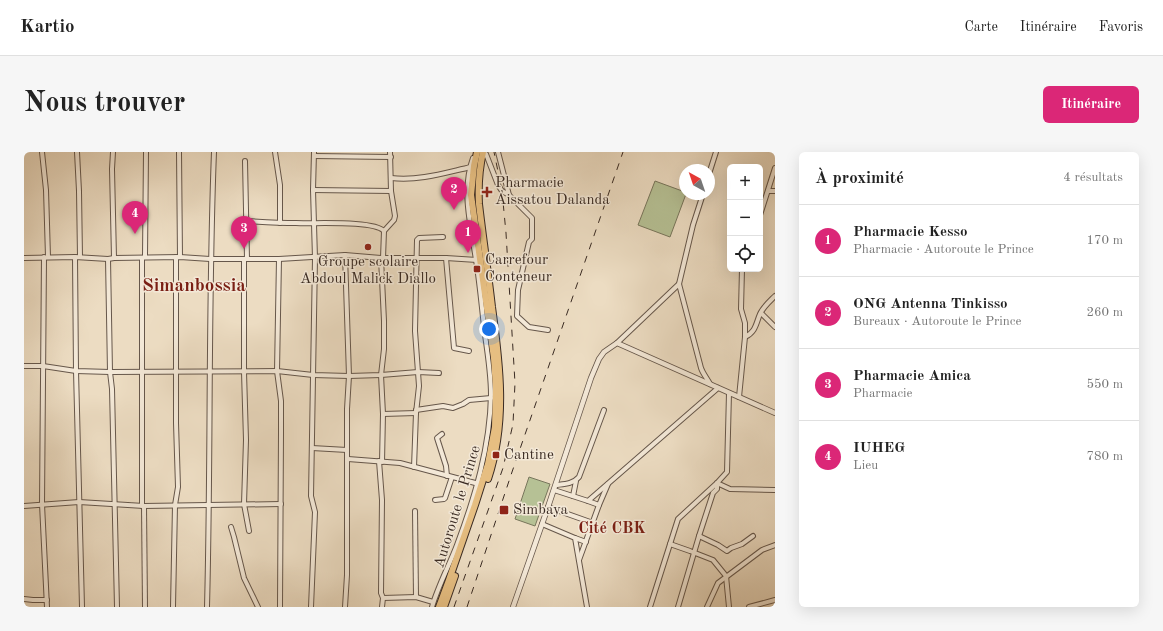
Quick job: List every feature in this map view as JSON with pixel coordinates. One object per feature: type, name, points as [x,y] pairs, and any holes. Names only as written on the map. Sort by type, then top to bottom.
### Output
[{"type":"main road","name":"Autoroute le Prince","points":[[439,607],[488,464],[495,427],[496,388],[494,358],[478,260],[472,195],[472,166],[480,152]]},
{"type":"main road","name":"Autoroute le Prince","points":[[444,607],[492,465],[499,427],[501,388],[499,358],[479,204],[478,183],[480,152]]},
{"type":"street","points":[[42,152],[46,190],[42,504],[47,607]]},
{"type":"street","points":[[78,152],[80,191],[76,371],[82,607]]},
{"type":"street","points":[[113,152],[114,258]]},
{"type":"street","points":[[145,607],[142,373],[146,152]]},
{"type":"street","points":[[174,607],[175,505],[178,487],[176,372],[179,152]]},
{"type":"street","points":[[207,607],[210,504],[210,258],[214,152]]},
{"type":"street","points":[[276,152],[280,186],[280,223]]},
{"type":"street","points":[[480,152],[486,154],[498,185],[502,191],[520,204],[532,218],[532,239],[529,242],[518,290],[516,316],[530,327],[548,330]]},
{"type":"street","points":[[498,152],[509,195]]},
{"type":"street","points":[[712,164],[716,152]]},
{"type":"street","points":[[311,607],[315,512],[311,496],[315,258],[313,190],[314,154],[390,154],[391,191],[395,216],[394,220],[384,231],[382,258],[384,328],[384,349],[381,376],[383,414],[380,462],[382,500],[382,607]]},
{"type":"street","points":[[246,161],[247,221],[244,372],[246,440],[244,504],[249,531]]},
{"type":"street","points":[[391,178],[426,178],[472,166]]},
{"type":"street","points":[[763,206],[775,168]]},
{"type":"street","points":[[313,190],[391,191]]},
{"type":"street","points":[[768,191],[775,191]]},
{"type":"street","points":[[701,200],[693,225],[679,284],[701,368],[710,384]]},
{"type":"street","points":[[247,221],[356,224],[381,228],[384,231]]},
{"type":"street","points":[[414,467],[416,412],[419,386],[415,331],[417,240],[419,238],[443,237]]},
{"type":"street","points":[[24,258],[78,257],[108,259],[178,257],[279,259],[345,256],[478,260],[491,398],[490,426],[480,484],[400,463],[348,459]]},
{"type":"street","points":[[345,256],[349,376],[347,409],[347,575],[345,607]]},
{"type":"street","points":[[446,258],[454,348],[470,351]]},
{"type":"street","points":[[108,259],[117,607]]},
{"type":"street","points":[[279,259],[277,371],[281,401],[280,607]]},
{"type":"street","points":[[739,397],[745,337],[745,323],[741,309],[742,272]]},
{"type":"street","points":[[513,607],[554,490],[586,391],[600,359],[604,352],[617,343],[679,284]]},
{"type":"street","points":[[745,337],[751,334],[761,313],[775,296]]},
{"type":"street","points":[[761,313],[775,327]]},
{"type":"street","points":[[617,343],[775,413]]},
{"type":"street","points":[[24,366],[43,366],[76,371],[142,373],[277,371],[313,375],[349,376],[381,376],[418,372],[440,373]]},
{"type":"street","points":[[588,501],[718,388]]},
{"type":"street","points":[[650,607],[678,519],[718,483],[727,472],[729,393]]},
{"type":"street","points":[[383,414],[416,412],[443,406],[453,408],[469,400],[491,398]]},
{"type":"street","points":[[573,496],[576,481],[604,410]]},
{"type":"street","points":[[442,434],[437,438],[446,466],[447,476]]},
{"type":"street","points":[[312,448],[348,450]]},
{"type":"street","points":[[435,500],[445,498],[452,477]]},
{"type":"street","points":[[556,484],[576,481]]},
{"type":"street","points":[[579,560],[599,505],[609,483]]},
{"type":"street","points":[[718,483],[730,489],[775,490]]},
{"type":"street","points":[[678,607],[713,493],[717,489],[718,483]]},
{"type":"street","points":[[554,490],[599,505]]},
{"type":"street","points":[[24,506],[79,502],[143,506],[281,504]]},
{"type":"street","points":[[548,507],[593,523]]},
{"type":"street","points":[[415,511],[416,597]]},
{"type":"street","points":[[542,524],[586,542]]},
{"type":"street","points":[[231,527],[244,578],[257,605],[251,607]]},
{"type":"street","points":[[700,536],[727,551],[742,544],[752,536]]},
{"type":"street","points":[[575,538],[587,607]]},
{"type":"street","points":[[670,544],[713,560],[726,576],[729,607]]},
{"type":"street","points":[[383,598],[416,597],[433,605],[459,545]]},
{"type":"street","points":[[707,607],[718,583],[762,550],[775,545]]},
{"type":"street","points":[[24,599],[47,600]]},
{"type":"street","points":[[749,607],[775,600]]},
{"type":"green space","points":[[655,181],[679,190],[679,200],[684,200],[670,237],[638,225]]},
{"type":"green space","points":[[529,477],[550,484],[535,526],[515,519]]},
{"type":"railway","points":[[454,607],[503,468],[513,424],[515,383],[506,233],[502,191],[494,152]]},
{"type":"railway","points":[[467,607],[512,472],[623,152]]},
{"type":"place","name":"Pharmacie Aissatou Dalanda","points":[[487,192]]},
{"type":"place","name":"ONG Antenna Tinkisso","points":[[454,210]]},
{"type":"place","name":"IUHEG","points":[[135,234]]},
{"type":"place","name":"Groupe scolaire Abdoul Malick Diallo","points":[[368,247]]},
{"type":"place","name":"Pharmacie Amica","points":[[244,249]]},
{"type":"place","name":"Pharmacie Kesso","points":[[468,253]]},
{"type":"place","name":"Carrefour Conteneur","points":[[477,269]]},
{"type":"place","name":"Cantine","points":[[496,455]]},
{"type":"place","name":"Simbaya","points":[[504,510]]},
{"type":"district","name":"Simanbossia","points":[[194,286]]},
{"type":"district","name":"Cité CBK","points":[[612,529]]}]
